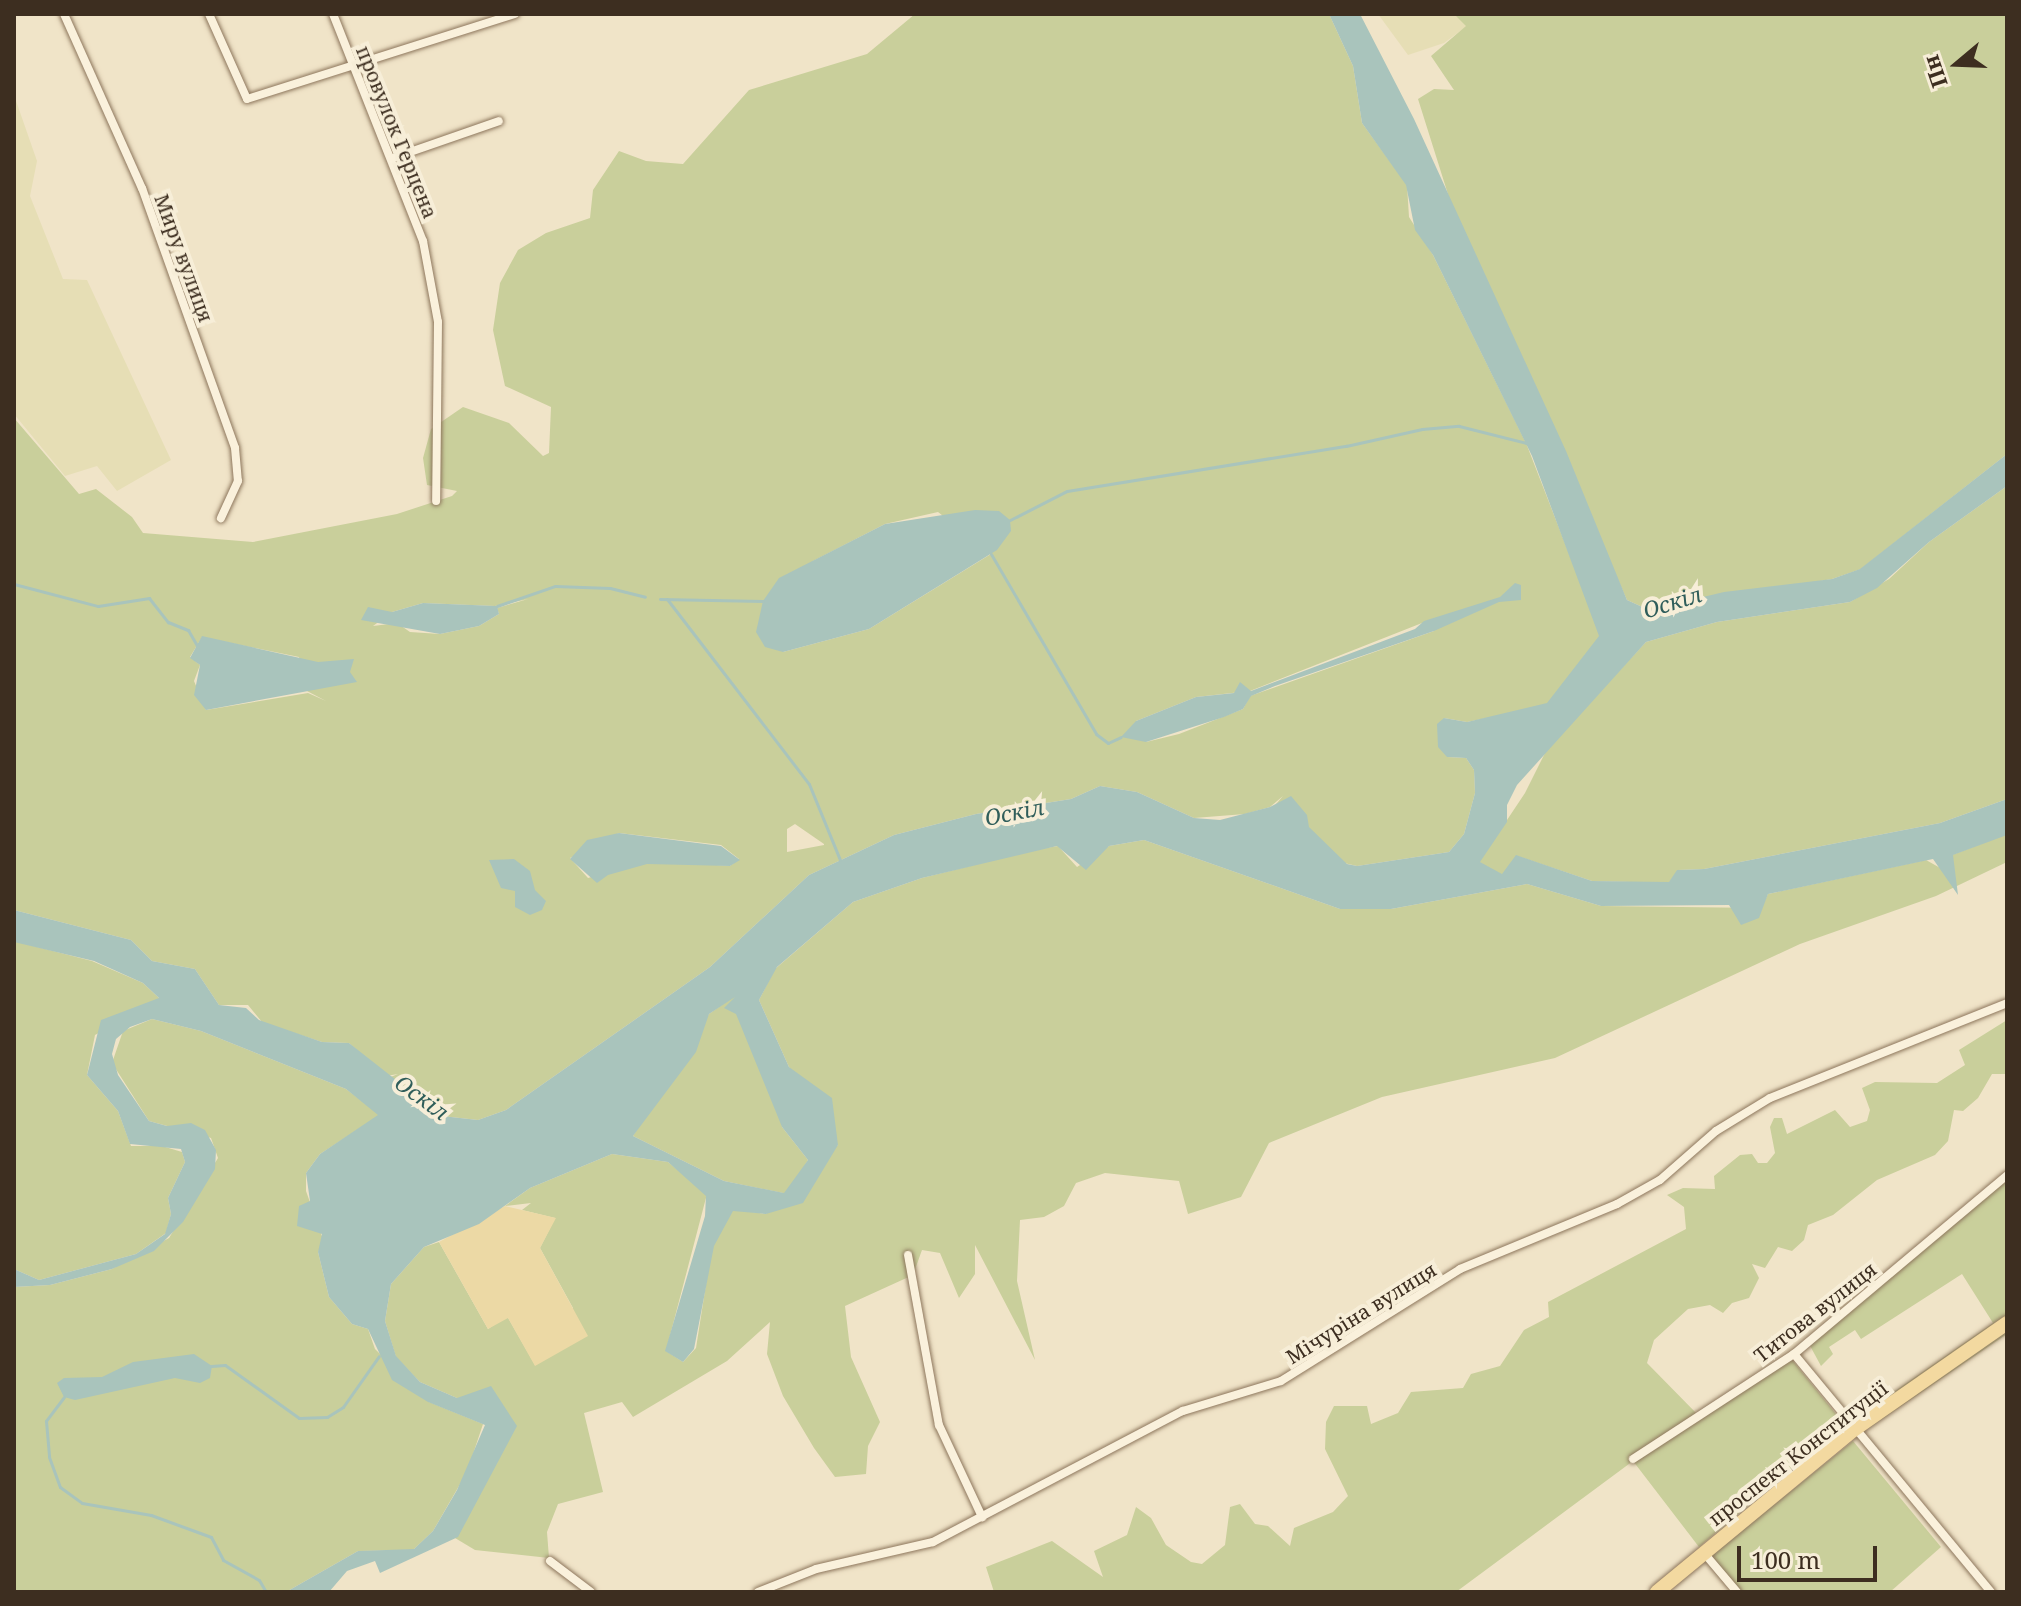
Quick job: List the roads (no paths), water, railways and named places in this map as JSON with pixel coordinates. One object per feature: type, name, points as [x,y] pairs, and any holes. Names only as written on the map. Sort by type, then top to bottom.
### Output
[{"type":"main road","name":"проспект Конституції","points":[[1657,1592],[1855,1429],[2007,1323]]},
{"type":"street","name":"Миру вулиця","points":[[64,14],[142,188],[235,448],[238,481],[221,518]]},
{"type":"street","points":[[209,14],[243,98],[353,69],[515,14]]},
{"type":"street","name":"провулок Герцена","points":[[333,14],[353,69],[393,158],[423,241],[438,322],[436,501]]},
{"type":"street","points":[[393,158],[499,121]]},
{"type":"street","name":"Мічуріна вулиця","points":[[758,1592],[816,1569],[933,1542],[1183,1411],[1281,1381],[1460,1269],[1617,1204],[1660,1180],[1716,1131],[1770,1098],[2007,1003]]},
{"type":"street","name":"Титова вулиця","points":[[1633,1459],[1794,1354],[2007,1175]]},
{"type":"street","points":[[908,1255],[939,1425],[982,1517]]},
{"type":"street","points":[[1794,1354],[1991,1592]]},
{"type":"street","points":[[1704,1553],[1737,1592]]},
{"type":"street","points":[[550,1561],[591,1592]]},
{"type":"water","name":"Оскіл","points":[[1329,14],[1360,14],[1414,119],[1566,451],[1627,600],[1649,610],[1724,592],[1832,579],[1860,569],[2007,454],[2007,486],[1929,542],[1877,588],[1850,602],[1717,622],[1646,642],[1517,785],[1507,805],[1507,822],[1480,862],[1502,874],[1516,855],[1592,881],[1669,882],[1677,870],[1704,869],[1940,823],[2007,799],[2007,835],[1953,855],[1958,895],[1933,859],[1768,894],[1759,918],[1741,925],[1729,905],[1601,906],[1527,884],[1391,909],[1340,909],[1144,840],[1109,846],[1086,870],[1057,846],[922,878],[853,902],[777,967],[759,1000],[789,1067],[832,1098],[838,1145],[803,1203],[766,1214],[733,1211],[714,1246],[694,1349],[683,1362],[665,1351],[705,1216],[706,1196],[668,1162],[612,1154],[530,1188],[479,1224],[424,1247],[391,1284],[385,1321],[396,1356],[420,1382],[457,1398],[491,1386],[517,1426],[458,1537],[380,1573],[375,1561],[347,1571],[329,1592],[286,1592],[358,1551],[414,1549],[433,1531],[457,1490],[485,1425],[428,1402],[392,1380],[368,1329],[352,1324],[329,1297],[318,1252],[322,1234],[297,1226],[299,1206],[310,1201],[306,1173],[320,1154],[378,1115],[346,1089],[201,1031],[152,1019],[130,1027],[116,1039],[112,1054],[118,1075],[149,1121],[167,1126],[191,1123],[205,1130],[216,1150],[215,1169],[183,1222],[154,1251],[112,1269],[50,1285],[14,1287],[14,1269],[39,1280],[136,1254],[165,1234],[171,1214],[168,1198],[185,1162],[181,1149],[130,1144],[118,1111],[87,1075],[101,1020],[159,998],[143,983],[94,961],[14,942],[14,910],[131,940],[152,961],[195,969],[219,1005],[246,1008],[259,1020],[322,1042],[349,1043],[442,1116],[478,1120],[506,1110],[710,967],[809,875],[894,835],[976,814],[1071,799],[1100,786],[1137,792],[1194,818],[1220,820],[1270,807],[1291,796],[1307,815],[1309,827],[1347,864],[1357,866],[1449,852],[1464,834],[1475,793],[1474,770],[1466,758],[1447,757],[1438,747],[1437,724],[1444,718],[1467,722],[1547,703],[1599,636],[1532,456],[1433,255],[1415,230],[1406,185],[1362,123],[1353,66]],"holes":[[[735,997],[724,1008],[736,1014],[782,1127],[808,1160],[784,1193],[724,1181],[633,1136],[696,1052],[709,1014]]]},
{"type":"water","points":[[975,510],[999,511],[1010,520],[1011,531],[997,550],[869,629],[783,652],[765,647],[756,632],[763,601],[779,578],[885,524]]},
{"type":"water","points":[[1515,583],[1521,585],[1521,600],[1499,602],[1434,631],[1275,686],[1251,696],[1243,709],[1224,717],[1146,742],[1121,737],[1136,721],[1196,697],[1234,693],[1240,682],[1251,691],[1415,629],[1424,621],[1500,597]]},
{"type":"water","points":[[423,603],[497,606],[499,614],[479,626],[440,634],[361,620],[368,607],[392,612]]},
{"type":"water","points":[[202,636],[318,662],[354,659],[350,672],[357,682],[206,710],[194,695],[200,665],[190,658]]},
{"type":"water","points":[[619,833],[721,846],[740,860],[730,866],[647,864],[608,875],[597,883],[570,859],[587,840]]},
{"type":"water","points":[[514,859],[530,871],[535,890],[546,901],[542,910],[530,915],[515,907],[515,891],[501,888],[489,860]]},
{"type":"water","points":[[194,1354],[212,1366],[210,1378],[200,1383],[175,1378],[75,1400],[64,1397],[57,1383],[64,1378],[102,1377],[133,1362]]},
{"type":"waterway","points":[[1010,520],[1067,491],[1346,446],[1422,429],[1459,426],[1526,443]]},
{"type":"waterway","points":[[991,554],[1096,734],[1108,743],[1121,737]]},
{"type":"waterway","points":[[14,584],[98,606],[149,598],[168,622],[188,630],[198,647]]},
{"type":"waterway","points":[[497,606],[555,586],[610,588],[645,597]]},
{"type":"waterway","points":[[660,599],[763,601]]},
{"type":"waterway","points":[[667,599],[809,784],[840,860]]},
{"type":"waterway","points":[[211,1366],[225,1365],[299,1418],[327,1417],[343,1407],[379,1356]]},
{"type":"waterway","points":[[64,1397],[46,1421],[49,1457],[60,1487],[82,1503],[151,1515],[211,1537],[223,1560],[259,1580],[266,1592]]}]
